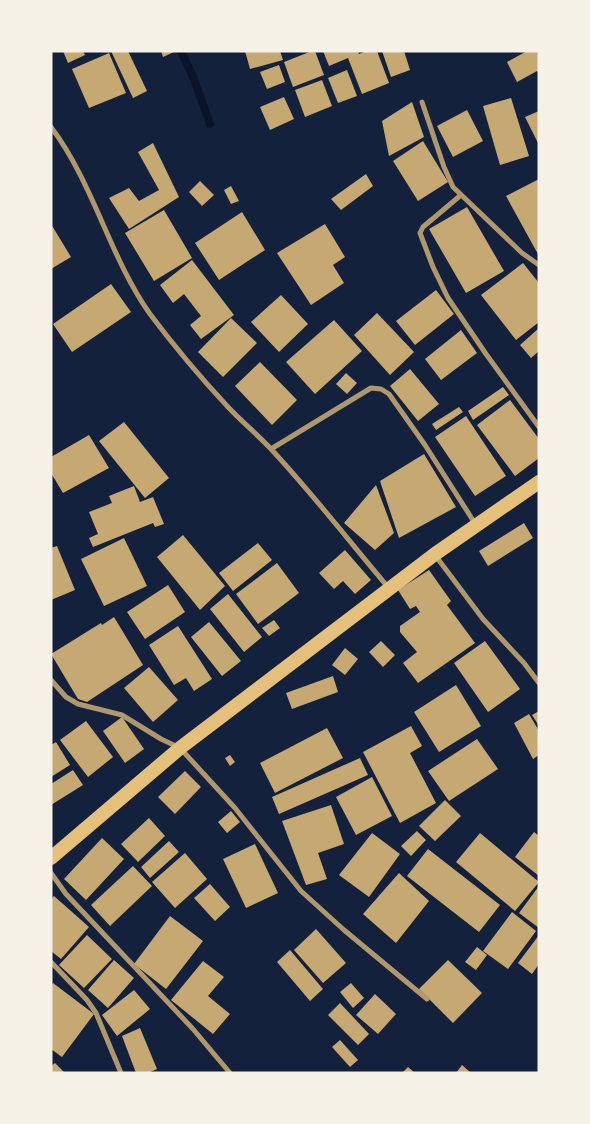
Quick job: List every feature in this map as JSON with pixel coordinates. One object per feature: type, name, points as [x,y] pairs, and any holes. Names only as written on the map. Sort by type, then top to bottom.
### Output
[{"type":"highway","points":[[51,858],[180,748],[435,554],[539,482]]},
{"type":"street","points":[[422,102],[444,167],[453,187],[522,253],[539,265]]},
{"type":"street","points":[[51,127],[60,139],[90,194],[122,266],[149,312],[195,371],[271,449],[390,590]]},
{"type":"street","points":[[460,195],[423,227],[420,233],[433,267],[448,298],[539,427]]},
{"type":"street","points":[[271,449],[371,388],[380,389],[389,394],[425,445],[476,525]]},
{"type":"street","points":[[435,554],[483,619],[524,662],[539,683]]},
{"type":"street","points":[[51,680],[66,697],[78,704],[122,715],[161,739],[180,748],[235,808],[300,891],[427,999]]},
{"type":"street","points":[[51,873],[66,894],[193,1029],[230,1073]]},
{"type":"street","points":[[51,962],[87,1000],[96,1013],[121,1073]]},
{"type":"building","points":[[63,51],[83,51],[85,55],[68,63]]},
{"type":"building","points":[[111,51],[128,51],[147,91],[133,98]]},
{"type":"building","points":[[161,51],[176,51],[163,57]]},
{"type":"building","points":[[245,51],[280,51],[283,60],[250,69]]},
{"type":"building","points":[[315,51],[324,75],[293,87],[284,62]]},
{"type":"building","points":[[323,51],[358,51],[359,54],[367,51],[377,51],[389,83],[362,94],[348,58],[329,66]]},
{"type":"building","points":[[382,51],[404,51],[410,70],[391,77]]},
{"type":"building","points":[[527,51],[539,51],[539,74],[537,71],[517,82],[507,62]]},
{"type":"building","points":[[109,53],[126,93],[89,108],[72,69]]},
{"type":"building","points":[[279,65],[285,82],[267,89],[260,72]]},
{"type":"building","points":[[347,70],[357,96],[338,103],[328,78]]},
{"type":"building","points":[[322,80],[332,106],[305,117],[295,90]]},
{"type":"building","points":[[284,97],[294,119],[270,130],[260,107]]},
{"type":"building","points":[[511,98],[529,156],[500,165],[483,106]]},
{"type":"building","points":[[412,102],[424,137],[389,156],[382,121]]},
{"type":"building","points":[[467,110],[483,141],[453,157],[437,126]]},
{"type":"building","points":[[539,111],[539,145],[525,117]]},
{"type":"building","points":[[423,141],[448,182],[418,201],[393,161]]},
{"type":"building","points":[[153,143],[179,197],[129,229],[109,198],[129,188],[139,201],[159,190],[138,152]]},
{"type":"building","points":[[366,174],[373,186],[341,210],[331,199]]},
{"type":"building","points":[[539,179],[539,256],[506,196]]},
{"type":"building","points":[[200,181],[214,195],[202,206],[189,192]]},
{"type":"building","points":[[231,186],[239,201],[231,204],[224,190]]},
{"type":"building","points":[[467,207],[504,271],[466,293],[429,229]]},
{"type":"building","points":[[164,210],[192,258],[154,281],[125,233]]},
{"type":"building","points":[[242,212],[265,250],[219,280],[195,243]]},
{"type":"building","points":[[51,224],[71,257],[51,269]]},
{"type":"building","points":[[325,224],[345,257],[333,265],[344,283],[311,305],[277,253]]},
{"type":"building","points":[[192,260],[234,315],[201,339],[190,325],[201,316],[184,294],[173,303],[160,285]]},
{"type":"building","points":[[523,263],[539,283],[539,322],[516,340],[481,295]]},
{"type":"building","points":[[111,284],[131,312],[72,352],[53,324]]},
{"type":"building","points":[[436,290],[454,314],[415,345],[396,321]]},
{"type":"building","points":[[281,295],[308,324],[279,352],[251,322]]},
{"type":"building","points":[[377,313],[414,352],[390,375],[354,335]]},
{"type":"building","points":[[231,318],[257,343],[223,377],[198,352]]},
{"type":"building","points":[[334,320],[362,351],[315,394],[286,362]]},
{"type":"building","points":[[539,328],[539,351],[531,358],[520,345]]},
{"type":"building","points":[[461,330],[477,353],[441,380],[425,359]]},
{"type":"building","points":[[260,362],[297,400],[272,425],[235,386]]},
{"type":"building","points":[[410,369],[439,404],[418,421],[390,386]]},
{"type":"building","points":[[346,373],[357,383],[347,394],[336,384]]},
{"type":"building","points":[[503,387],[509,395],[473,420],[468,411]]},
{"type":"building","points":[[510,400],[539,439],[539,458],[515,476],[477,425]]},
{"type":"building","points":[[459,407],[463,412],[436,430],[432,424]]},
{"type":"building","points":[[466,416],[506,476],[475,496],[435,437]]},
{"type":"building","points":[[124,422],[169,478],[145,498],[99,441]]},
{"type":"building","points":[[89,435],[109,468],[63,493],[51,473],[51,457]]},
{"type":"building","points":[[424,454],[456,507],[399,538],[380,481]]},
{"type":"building","points":[[376,485],[394,533],[375,550],[344,523]]},
{"type":"building","points":[[134,486],[140,502],[153,497],[164,524],[155,527],[153,523],[93,547],[89,538],[98,534],[89,512],[112,503],[109,496]]},
{"type":"building","points":[[524,523],[533,538],[488,566],[479,551]]},
{"type":"building","points":[[183,535],[225,586],[200,610],[157,557]]},
{"type":"building","points":[[124,538],[147,586],[104,606],[81,559]]},
{"type":"building","points":[[258,543],[272,560],[233,591],[219,573]]},
{"type":"building","points":[[57,546],[75,590],[51,600],[51,548]]},
{"type":"building","points":[[345,550],[371,580],[355,594],[343,581],[334,589],[319,573]]},
{"type":"building","points":[[277,563],[299,593],[258,624],[236,594]]},
{"type":"building","points":[[429,570],[451,601],[447,605],[475,643],[418,683],[403,663],[417,652],[400,632],[400,626],[420,612],[416,606],[410,609],[398,590]]},
{"type":"building","points":[[168,585],[185,612],[145,639],[127,612]]},
{"type":"building","points":[[228,594],[262,637],[244,652],[210,609]]},
{"type":"building","points":[[114,617],[143,665],[87,702],[78,699],[51,654]]},
{"type":"building","points":[[274,620],[280,628],[269,636],[262,628]]},
{"type":"building","points":[[209,622],[241,661],[222,676],[191,637]]},
{"type":"building","points":[[178,626],[212,679],[194,691],[186,678],[174,685],[149,645]]},
{"type":"building","points":[[381,641],[395,655],[383,667],[369,652]]},
{"type":"building","points":[[485,641],[520,689],[488,712],[454,663]]},
{"type":"building","points":[[345,648],[358,659],[345,675],[332,665]]},
{"type":"building","points":[[149,667],[178,700],[153,722],[124,688]]},
{"type":"building","points":[[333,676],[338,692],[292,709],[286,693]]},
{"type":"building","points":[[456,685],[481,726],[439,752],[414,712]]},
{"type":"building","points":[[539,711],[539,726],[532,715]]},
{"type":"building","points":[[529,714],[539,731],[539,755],[533,759],[514,723]]},
{"type":"building","points":[[122,717],[144,749],[125,763],[103,731]]},
{"type":"building","points":[[86,721],[113,757],[88,777],[60,740]]},
{"type":"building","points":[[411,726],[422,746],[410,753],[436,803],[400,823],[363,752]]},
{"type":"building","points":[[327,728],[343,758],[275,793],[260,763]]},
{"type":"building","points":[[477,739],[498,769],[449,801],[428,771]]},
{"type":"building","points":[[56,742],[70,765],[51,777],[51,745]]},
{"type":"building","points":[[230,755],[235,762],[230,766],[225,758]]},
{"type":"building","points":[[360,758],[368,775],[279,814],[272,797]]},
{"type":"building","points":[[73,770],[83,785],[51,805],[51,784]]},
{"type":"building","points":[[185,771],[201,787],[175,814],[158,797]]},
{"type":"building","points":[[372,777],[392,816],[356,835],[336,797]]},
{"type":"building","points":[[445,800],[461,816],[435,841],[419,826]]},
{"type":"building","points":[[331,805],[344,844],[318,853],[327,879],[306,885],[282,821]]},
{"type":"building","points":[[231,811],[240,822],[227,833],[218,822]]},
{"type":"building","points":[[149,818],[165,836],[138,862],[121,844]]},
{"type":"building","points":[[417,831],[426,840],[411,856],[401,846]]},
{"type":"building","points":[[534,832],[539,836],[539,876],[515,857]]},
{"type":"building","points":[[372,833],[400,854],[369,897],[339,875]]},
{"type":"building","points":[[480,833],[539,882],[515,911],[456,862]]},
{"type":"building","points":[[102,838],[124,859],[86,900],[64,879]]},
{"type":"building","points":[[169,841],[179,852],[150,878],[141,867]]},
{"type":"building","points":[[255,844],[278,893],[246,908],[223,859]]},
{"type":"building","points":[[428,849],[500,905],[479,932],[407,876]]},
{"type":"building","points":[[185,853],[207,879],[175,908],[152,882]]},
{"type":"building","points":[[133,866],[152,886],[110,926],[91,905]]},
{"type":"building","points":[[399,873],[429,901],[396,943],[363,914]]},
{"type":"building","points":[[210,884],[230,907],[215,921],[194,898]]},
{"type":"building","points":[[539,886],[539,928],[519,913]]},
{"type":"building","points":[[54,896],[89,927],[61,959],[51,951],[51,899]]},
{"type":"building","points":[[512,912],[536,931],[508,969],[483,951]]},
{"type":"building","points":[[170,916],[203,941],[166,989],[134,964]]},
{"type":"building","points":[[316,929],[346,963],[323,983],[294,950]]},
{"type":"building","points":[[87,935],[112,959],[84,988],[59,965]]},
{"type":"building","points":[[539,935],[539,964],[532,974],[518,963]]},
{"type":"building","points":[[477,947],[487,955],[476,970],[465,962]]},
{"type":"building","points":[[290,950],[323,989],[310,1001],[277,962]]},
{"type":"building","points":[[114,960],[134,978],[108,1008],[88,990]]},
{"type":"building","points":[[448,960],[482,993],[453,1023],[419,989]]},
{"type":"building","points":[[203,961],[224,977],[208,996],[230,1014],[213,1034],[171,1000]]},
{"type":"building","points":[[53,983],[94,1014],[62,1057],[51,1049],[51,986]]},
{"type":"building","points":[[351,983],[364,998],[353,1008],[340,992]]},
{"type":"building","points":[[134,990],[150,1009],[117,1036],[102,1015]]},
{"type":"building","points":[[375,994],[396,1014],[378,1034],[356,1015]]},
{"type":"building","points":[[340,1003],[369,1034],[358,1045],[328,1015]]},
{"type":"building","points":[[140,1028],[157,1069],[148,1073],[136,1073],[122,1036]]},
{"type":"building","points":[[340,1040],[358,1060],[350,1067],[332,1047]]},
{"type":"building","points":[[55,1063],[65,1073],[51,1073],[51,1066]]},
{"type":"building","points":[[462,1065],[471,1073],[456,1073]]},
{"type":"building","points":[[408,1067],[415,1073],[402,1073]]},
{"type":"waterway","points":[[181,51],[194,79],[210,124]]}]
